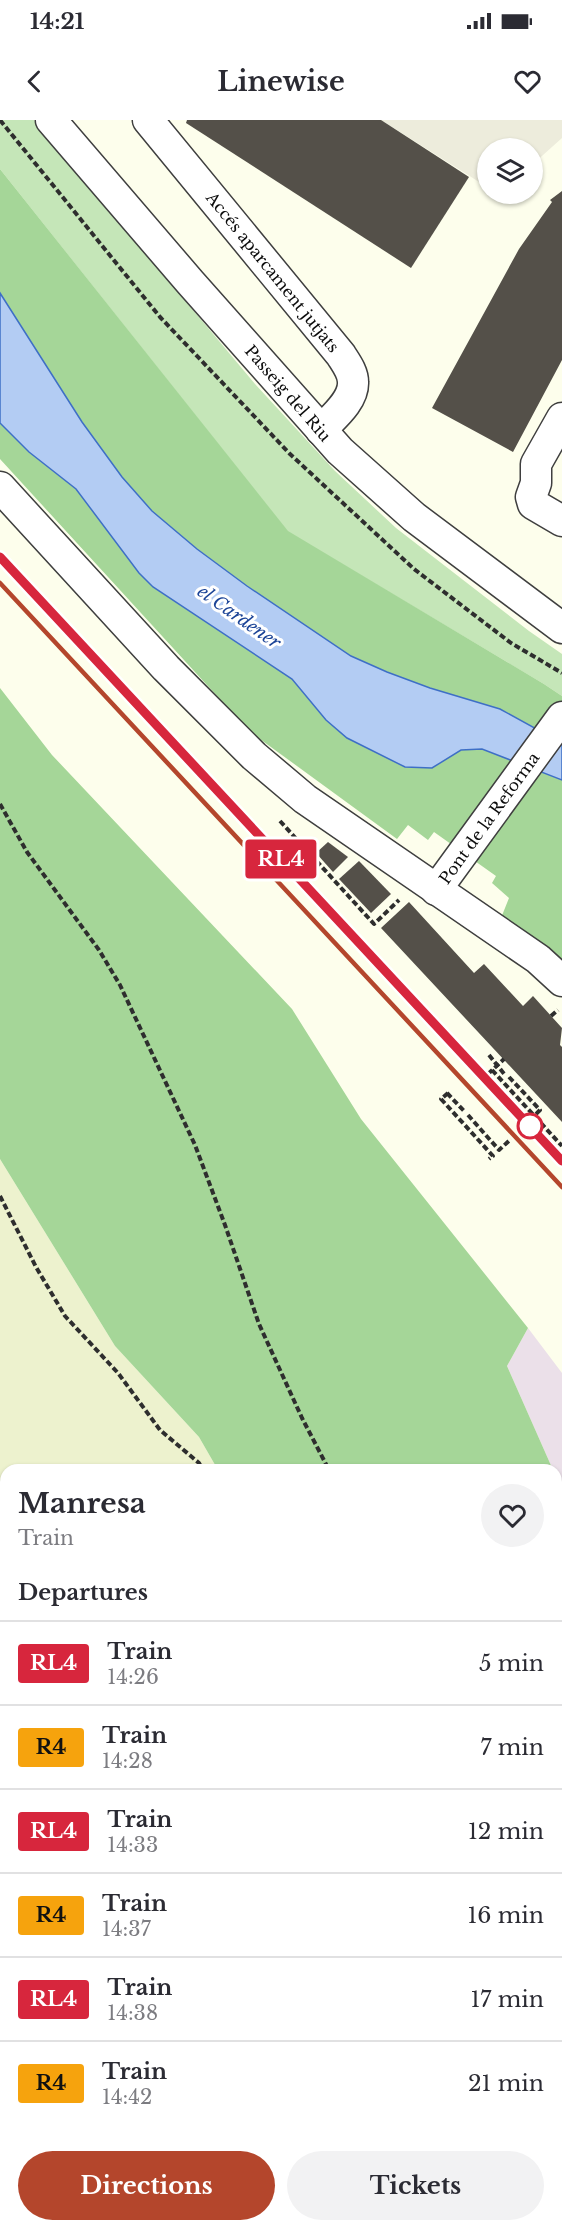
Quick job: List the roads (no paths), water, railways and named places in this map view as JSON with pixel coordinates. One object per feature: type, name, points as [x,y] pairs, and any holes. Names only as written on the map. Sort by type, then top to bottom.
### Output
[{"type":"street","name":"Passeig del Riu","points":[[51,120],[340,452],[414,517],[562,628]]},
{"type":"street","name":"Accés aparcament jutjats","points":[[148,120],[334,346],[350,370],[353,382],[348,399],[321,430]]},
{"type":"street","points":[[562,418],[536,464],[536,483],[531,497],[533,504],[562,521]]},
{"type":"street","points":[[536,483],[552,472],[562,456]]},
{"type":"street","points":[[0,487],[166,668],[254,756],[305,800],[538,959],[562,981]]},
{"type":"street","name":"Pont de la Reforma","points":[[436,890],[562,717]]},
{"type":"water","name":"el Cardener","points":[[0,293],[82,422],[122,477],[152,511],[197,549],[247,586],[351,656],[430,688],[500,709],[562,743],[562,780],[482,749],[461,750],[432,768],[405,767],[347,738],[326,720],[292,679],[153,587],[139,573],[76,489],[29,452],[0,423]]},
{"type":"railway","points":[[0,557],[562,1161]]},
{"type":"railway","points":[[0,583],[562,1187]]},
{"type":"train","name":"RL4","points":[[0,557],[562,1161]]}]
